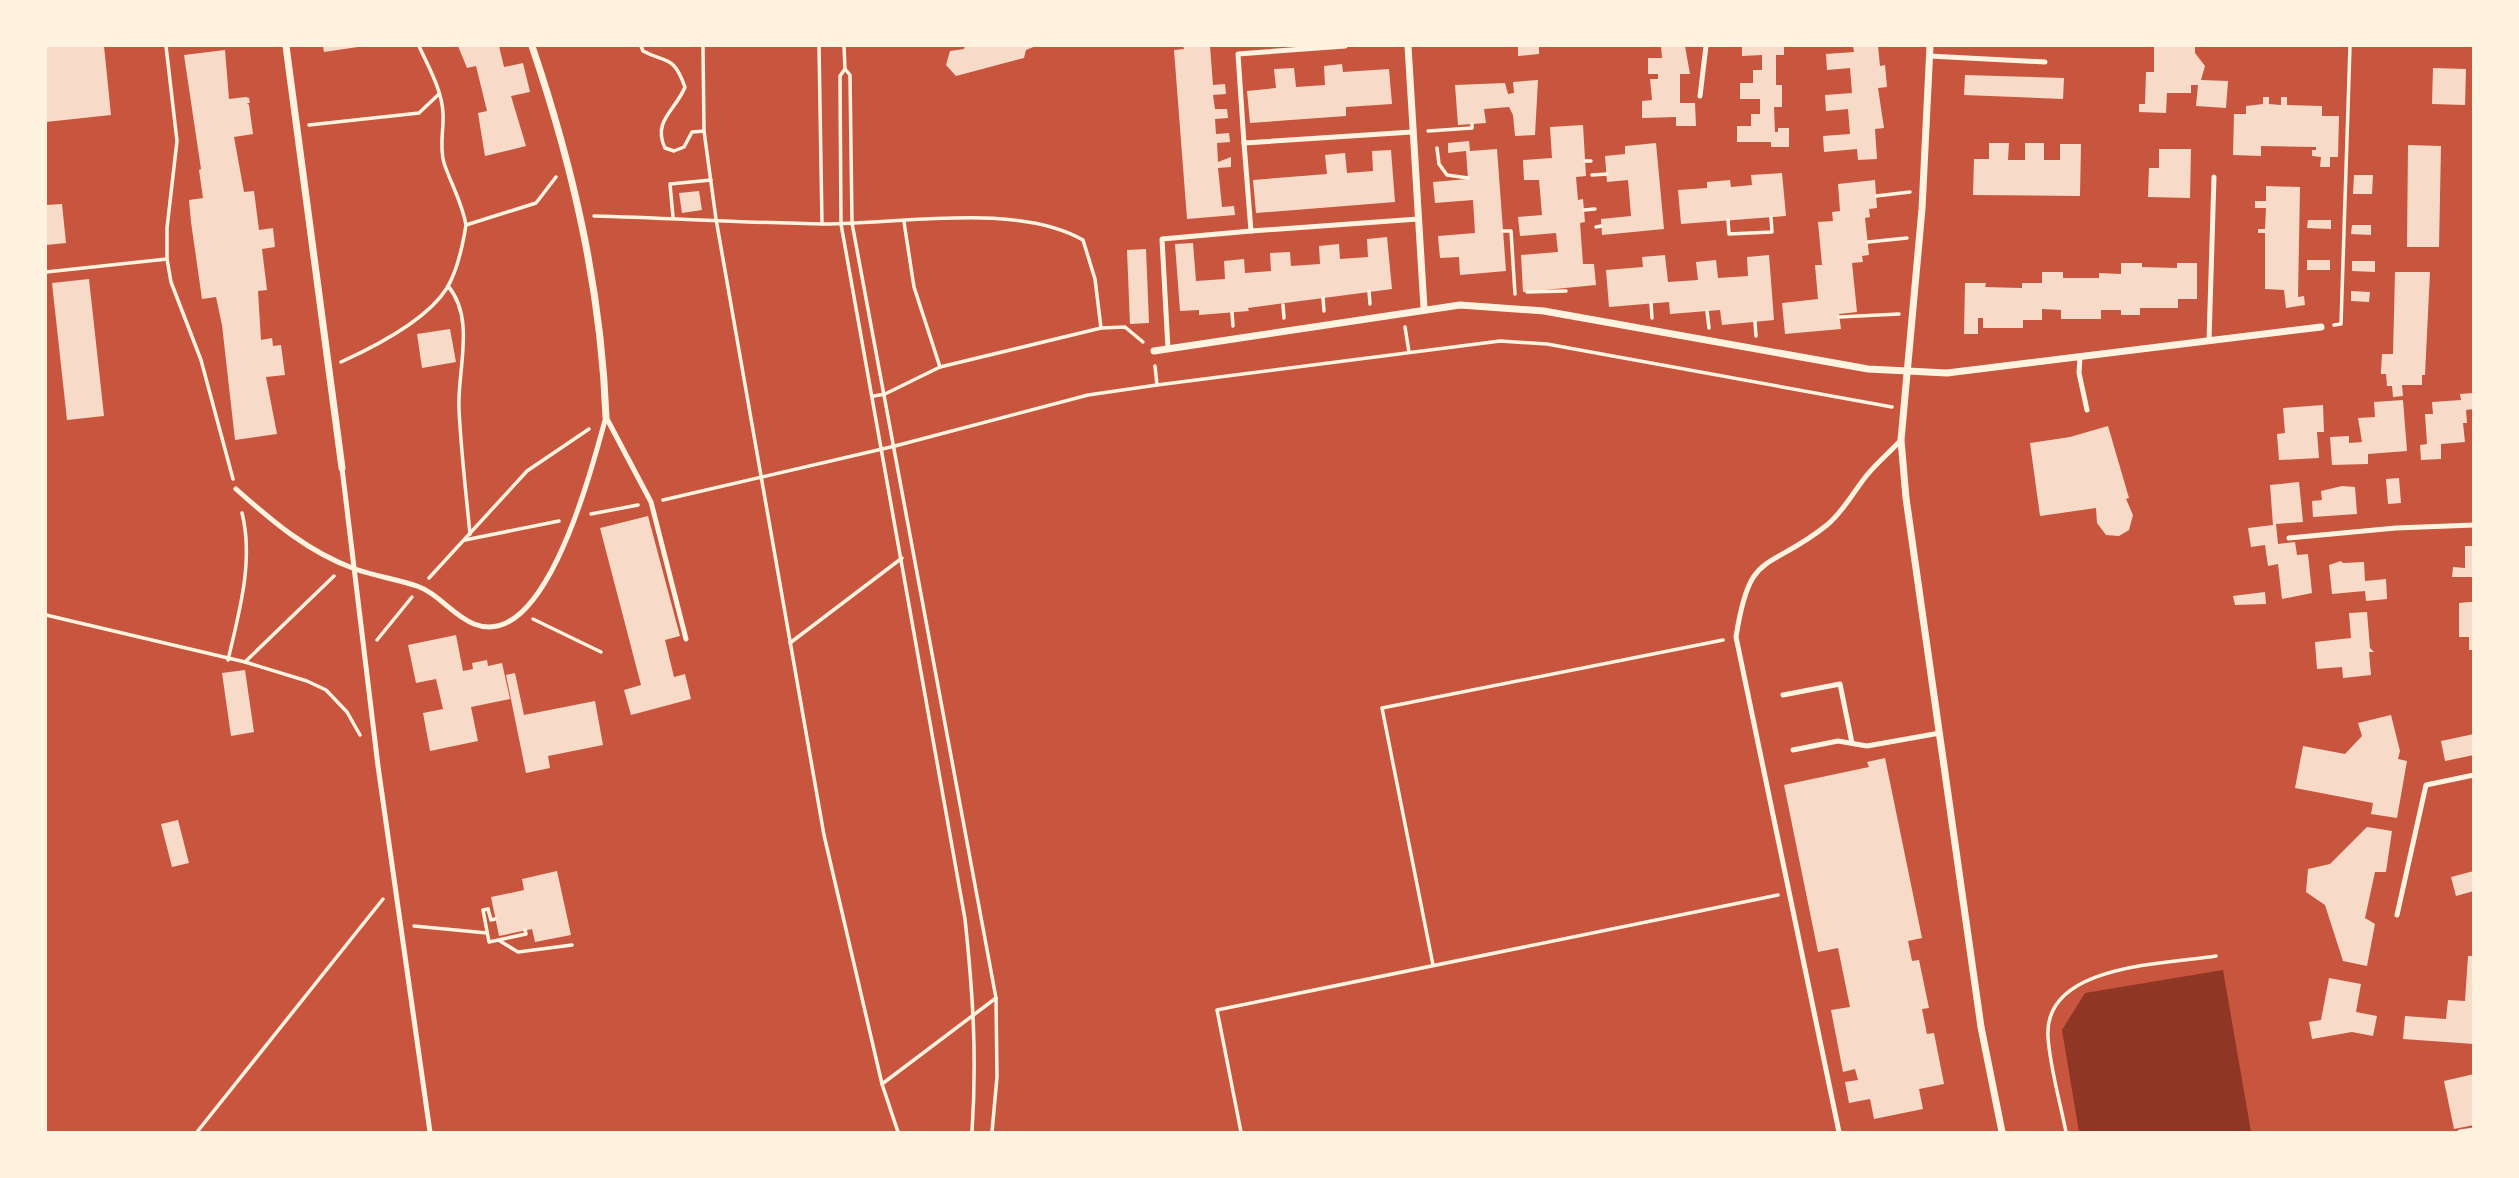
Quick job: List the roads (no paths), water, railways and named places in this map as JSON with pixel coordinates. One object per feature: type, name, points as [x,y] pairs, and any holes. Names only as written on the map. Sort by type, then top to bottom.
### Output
[{"type":"street","points":[[286,46],[342,468]]},
{"type":"street","points":[[532,46],[582,216],[604,351],[606,416]]},
{"type":"street","points":[[1408,46],[1424,308]]},
{"type":"street","points":[[1930,46],[1923,191],[1901,440],[1981,1027],[2002,1132]]},
{"type":"street","points":[[1154,351],[1424,308],[1460,305],[1516,307],[1868,369],[1906,372],[1947,373],[2321,327]]},
{"type":"lane","points":[[1238,46],[1251,231]]},
{"type":"lane","points":[[1238,54],[1345,46]]},
{"type":"lane","points":[[1700,96],[1706,46]]},
{"type":"lane","points":[[1929,56],[2045,62]]},
{"type":"lane","points":[[1244,143],[1412,132]]},
{"type":"lane","points":[[2209,341],[2214,177]]},
{"type":"lane","points":[[1168,349],[1163,239],[1418,219]]},
{"type":"lane","points":[[2080,357],[2079,373],[2087,410]]},
{"type":"lane","points":[[606,416],[652,502],[686,639]]},
{"type":"lane","points":[[236,489],[285,533],[354,568],[420,586],[475,625],[499,626],[522,613],[553,568],[577,517],[606,416]]},
{"type":"lane","points":[[1839,1132],[1787,894],[1736,637],[1748,581],[1761,565],[1828,524],[1869,473],[1901,440]]},
{"type":"lane","points":[[342,468],[378,766],[430,1132]]},
{"type":"lane","points":[[2289,538],[2396,528],[2473,525]]},
{"type":"lane","points":[[1783,695],[1840,684],[1852,743]]},
{"type":"lane","points":[[1793,750],[1838,741],[1867,746],[1940,733]]},
{"type":"lane","points":[[2397,915],[2426,785],[2473,775]]},
{"type":"lane","points":[[2460,1132],[2473,1130]]}]
